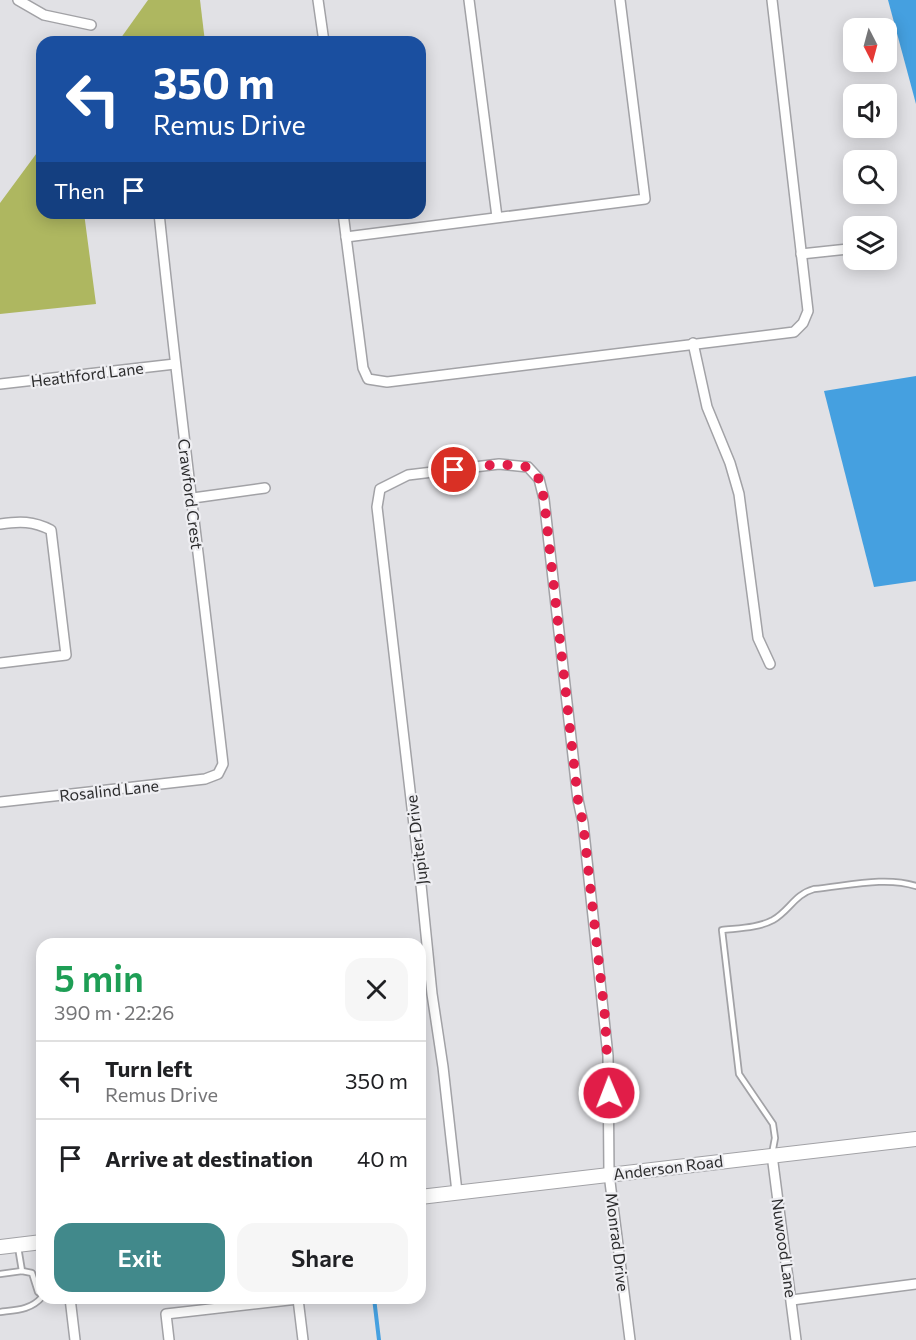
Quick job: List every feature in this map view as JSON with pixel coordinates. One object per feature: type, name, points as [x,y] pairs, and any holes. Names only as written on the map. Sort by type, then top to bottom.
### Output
[{"type":"street","points":[[18,0],[44,15],[91,25]]},
{"type":"street","points":[[318,0],[323,36]]},
{"type":"street","points":[[469,0],[497,217]]},
{"type":"street","points":[[346,237],[645,198],[620,0]]},
{"type":"street","points":[[344,219],[363,368],[368,379],[387,382],[794,332],[803,323],[808,310],[772,0]]},
{"type":"street","name":"Crawford Crest","points":[[160,219],[223,764],[218,774]]},
{"type":"street","points":[[801,254],[843,250]]},
{"type":"street","points":[[693,343],[707,407],[730,464],[739,494],[758,638],[770,664]]},
{"type":"street","name":"Heathford Lane","points":[[0,384],[175,364]]},
{"type":"street","name":"Jupiter Drive","points":[[457,1192],[432,994],[383,552],[377,522],[380,489],[408,475],[499,464],[529,467]]},
{"type":"street","name":"Monrad Drive","points":[[529,467],[539,479],[544,499],[578,800],[583,823],[608,1056],[609,1174],[630,1340]]},
{"type":"street","points":[[193,498],[265,488]]},
{"type":"street","points":[[0,524],[23,521],[51,530],[66,655],[0,663]]},
{"type":"street","name":"Rosalind Lane","points":[[0,802],[205,779],[218,774]]},
{"type":"street","name":"Anderson Road","points":[[426,1196],[916,1139]]},
{"type":"street","name":"Nuwood Lane","points":[[772,1155],[796,1340]]},
{"type":"street","points":[[0,1247],[36,1243]]},
{"type":"street","points":[[792,1300],[916,1284]]},
{"type":"street","points":[[71,1304],[75,1340]]},
{"type":"street","points":[[169,1340],[166,1314],[254,1304]]},
{"type":"street","points":[[299,1304],[303,1340]]},
{"type":"lane","points":[[772,1155],[775,1138],[773,1124],[739,1074],[722,930],[758,926],[772,921],[804,892],[814,889],[902,881],[916,886]]},
{"type":"lane","points":[[18,1245],[22,1271]]},
{"type":"lane","points":[[0,1274],[22,1271],[32,1273],[36,1286]]},
{"type":"lane","points":[[0,1312],[36,1304]]},
{"type":"green space","points":[[148,0],[200,0],[204,36],[122,36]]},
{"type":"green space","points":[[36,154],[36,219],[85,219],[96,304],[0,314],[0,203]]},
{"type":"water","points":[[888,0],[916,0],[916,104],[897,33],[897,18],[893,18]]},
{"type":"water","points":[[916,376],[916,581],[874,587],[824,391]]},
{"type":"waterway","points":[[375,1304],[379,1340]]},
{"type":"route","points":[[454,470],[499,464],[528,467],[539,479],[544,499],[605,1017],[609,1093]]}]
